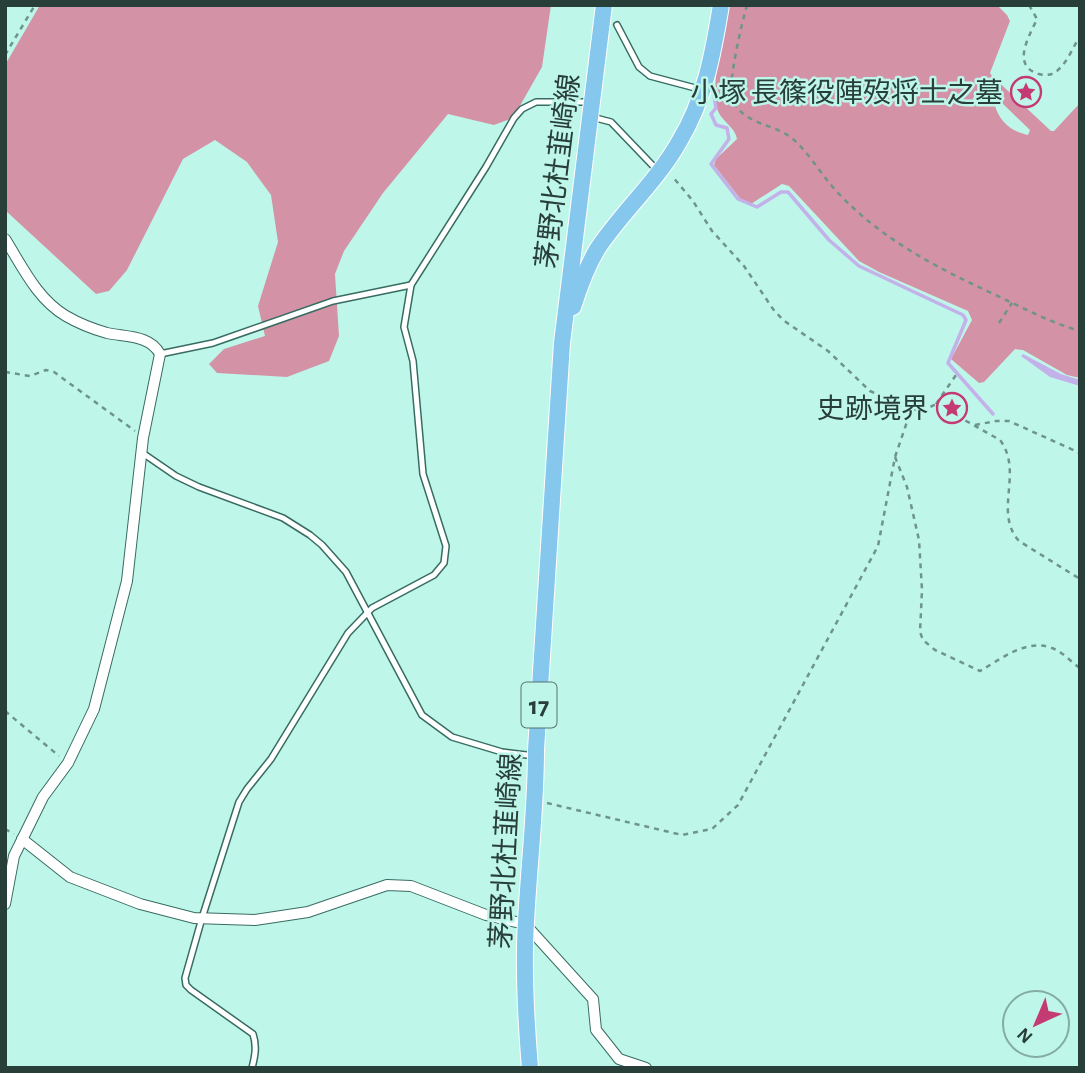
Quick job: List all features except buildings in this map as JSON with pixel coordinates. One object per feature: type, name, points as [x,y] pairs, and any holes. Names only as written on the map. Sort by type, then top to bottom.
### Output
[{"type":"main road","name":"茅野北杜韮崎線","points":[[530,1068],[525,924],[536,801],[536,756],[562,343],[604,5]]},
{"type":"main road","name":"茅野北杜韮崎線","points":[[562,343],[580,287],[596,250],[680,142],[704,90],[715,47],[721,5]]},
{"type":"street","points":[[5,239],[35,287],[65,315],[104,332],[147,341],[156,346],[160,354],[143,438],[127,582],[94,709],[68,763],[43,797],[14,856],[5,904]]},
{"type":"street","points":[[22,839],[70,877],[161,911],[202,918],[255,920],[308,912],[387,885],[411,886],[486,915],[525,924],[593,999],[596,1030],[618,1059],[646,1068]]},
{"type":"lane","points":[[617,25],[639,67],[650,76],[704,90]]},
{"type":"lane","points":[[251,1068],[256,1041],[253,1034],[186,985],[185,978],[243,796],[271,759],[348,633],[367,612],[434,575],[444,563],[446,546],[423,474],[413,360],[404,327],[411,285],[514,118],[522,109],[536,102],[592,110],[611,122],[661,169]]},
{"type":"lane","points":[[160,354],[212,343],[333,301],[411,285]]},
{"type":"lane","points":[[141,452],[188,482],[295,524],[322,545],[346,572],[422,715],[452,737],[502,752],[536,756]]},
{"type":"path","points":[[5,55],[35,5]]},
{"type":"path","points":[[747,5],[732,79],[731,97],[738,110],[753,121],[791,137],[841,196],[888,238],[917,257],[1060,326],[1080,331]]},
{"type":"path","points":[[1029,5],[1037,19],[1023,50],[1024,61],[1033,72],[1053,74],[1061,68],[1080,36]]},
{"type":"path","points":[[661,169],[693,201],[712,232],[744,266],[783,320],[828,351],[870,391],[911,410],[926,409],[936,404],[956,374]]},
{"type":"path","points":[[999,323],[1012,303]]},
{"type":"path","points":[[5,372],[30,376],[46,370],[54,372],[143,438]]},
{"type":"path","points":[[936,404],[1000,440],[1011,461],[1008,521],[1011,533],[1019,541],[1080,579]]},
{"type":"path","points":[[536,801],[682,835],[712,830],[738,805],[878,546],[895,457],[911,410]]},
{"type":"path","points":[[972,426],[1009,421],[1080,453]]},
{"type":"path","points":[[895,457],[907,486],[919,540],[922,590],[920,632],[923,640],[935,650],[980,671],[1009,654],[1034,646],[1052,648],[1080,668]]},
{"type":"path","points":[[5,711],[68,763]]},
{"type":"shaded area","points":[[40,5],[551,5],[542,67],[513,118],[494,125],[448,114],[383,193],[344,251],[335,274],[339,336],[329,361],[287,377],[217,373],[209,364],[224,349],[265,336],[258,306],[278,242],[271,195],[247,162],[215,140],[183,159],[127,270],[109,291],[96,294],[5,210],[5,65]]},
{"type":"shaded area","points":[[729,5],[997,5],[1007,15],[1010,21],[990,73],[992,76],[1051,131],[1080,103],[1080,378],[1067,375],[1023,350],[1015,349],[984,382],[979,383],[951,359],[972,320],[968,311],[859,261],[789,186],[782,184],[751,204],[742,201],[714,165],[716,159],[737,139],[719,113],[716,95],[717,69]],"holes":[[[1000,101],[1030,130],[1028,135],[1012,129],[1000,117],[995,106]]]},
{"type":"shaded area","points":[[1023,354],[1061,374],[1080,380],[1080,386],[1050,377],[1021,356]]},
{"type":"waterway","points":[[713,88],[716,108],[711,114],[716,125],[727,128],[729,139],[711,164],[738,199],[757,207],[781,192],[788,192],[829,240],[859,266],[963,315],[966,320],[948,363],[993,414]]},
{"type":"place","name":"小塚 長篠役陣歿将士之墓","points":[[1026,92]]},
{"type":"place","name":"史跡境界","points":[[952,408]]}]
